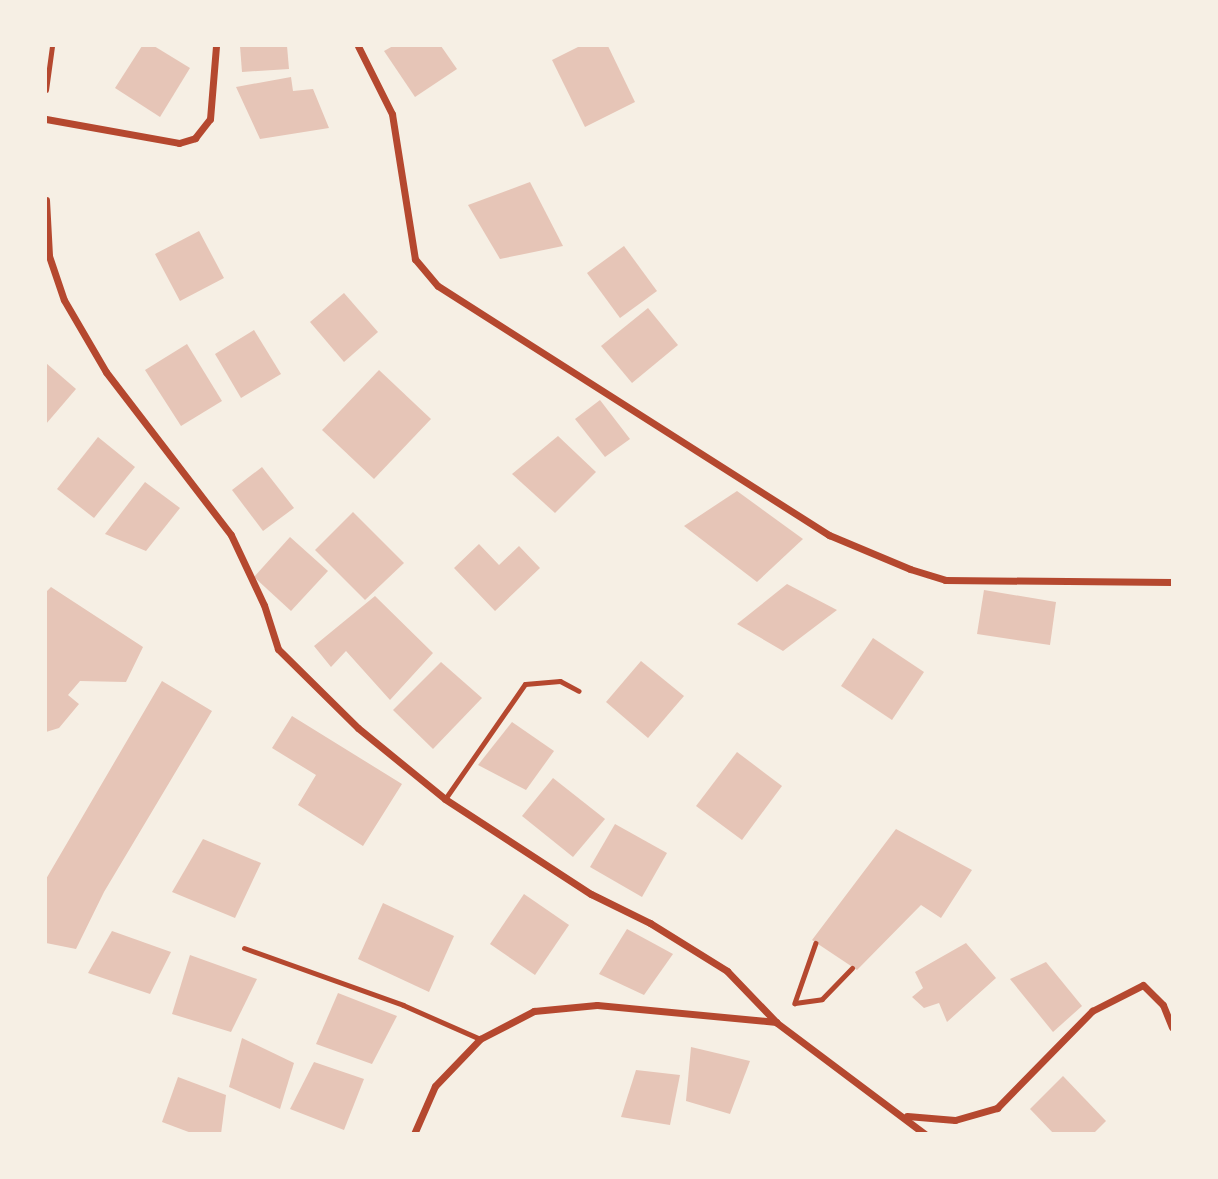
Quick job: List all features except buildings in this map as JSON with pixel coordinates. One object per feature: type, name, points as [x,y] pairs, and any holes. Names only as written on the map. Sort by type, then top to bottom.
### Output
[{"type":"street","points":[[46,120],[179,144],[195,138],[210,119],[216,46]]},
{"type":"street","points":[[358,46],[392,114],[415,259],[438,286],[830,535],[909,569],[945,580],[1172,582]]},
{"type":"street","points":[[46,200],[49,256],[64,300],[106,373],[230,535],[264,605],[278,649],[358,728],[445,799],[591,894],[650,923],[727,971],[777,1023],[907,1116],[925,1133]]},
{"type":"street","points":[[907,1116],[955,1120],[997,1108],[1092,1011],[1143,985],[1163,1005],[1172,1027]]},
{"type":"street","points":[[414,1133],[435,1086],[480,1039],[534,1011],[597,1005],[777,1023]]},
{"type":"lane","points":[[46,90],[52,46]]},
{"type":"lane","points":[[445,799],[525,684],[560,681],[579,691]]},
{"type":"lane","points":[[244,948],[403,1005],[480,1039]]},
{"type":"path","points":[[816,943],[795,1003],[821,999],[852,968]]}]
